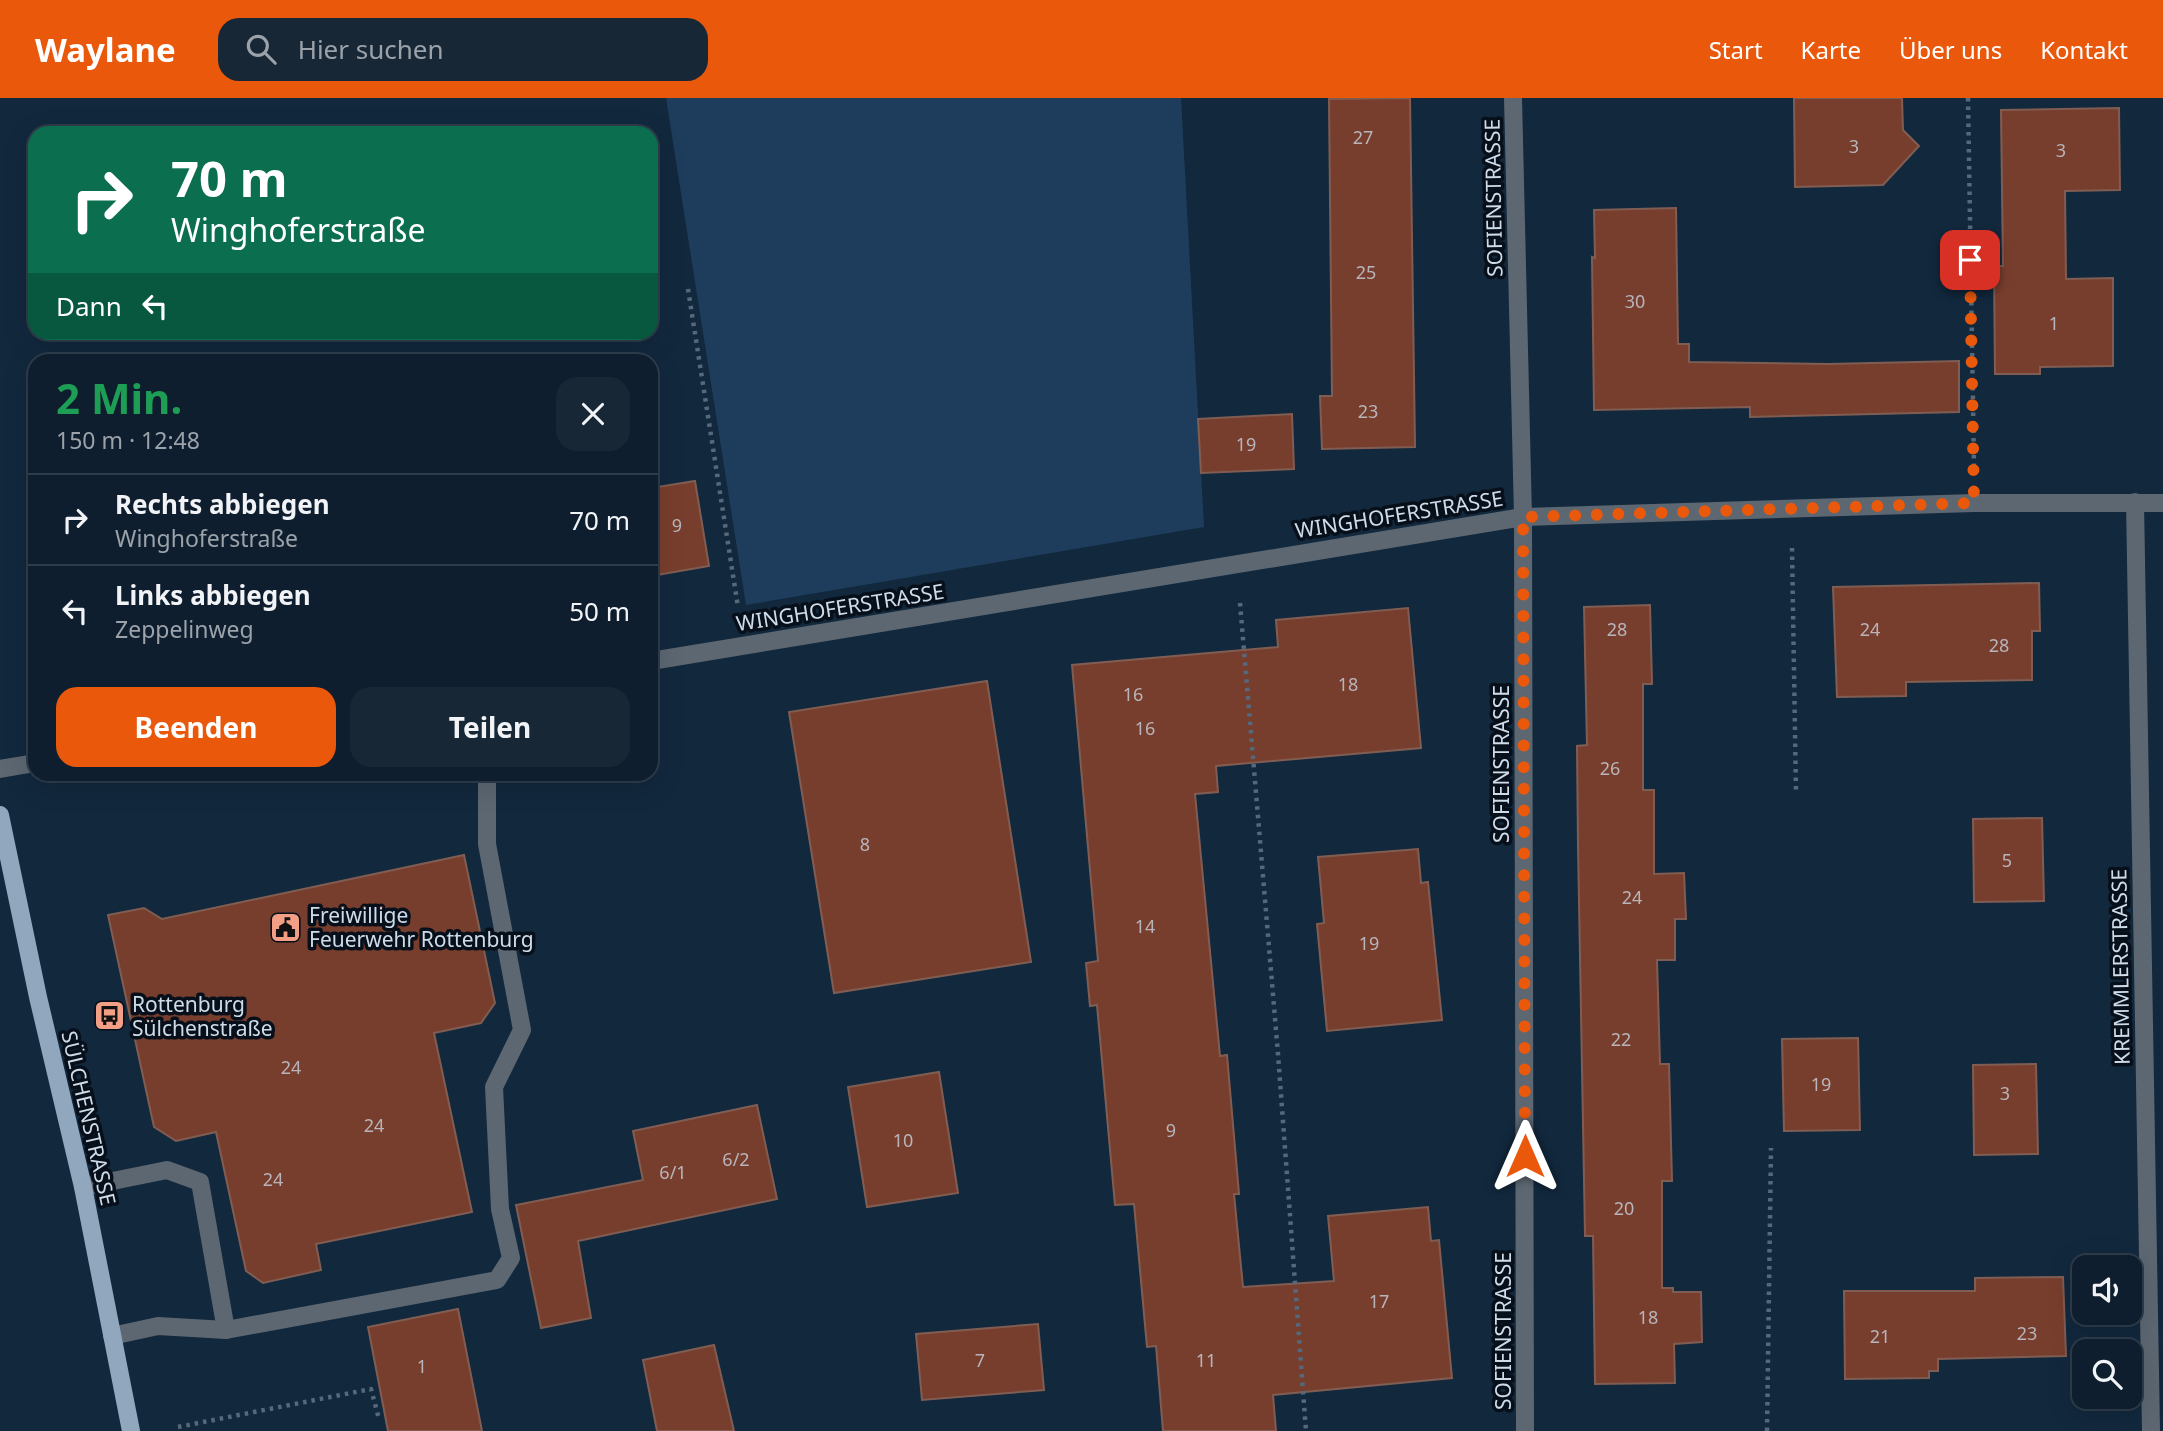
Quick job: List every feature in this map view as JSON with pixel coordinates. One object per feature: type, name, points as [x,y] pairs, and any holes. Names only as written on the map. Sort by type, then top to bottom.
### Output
[{"type":"main road","name":"SÜLCHENSTRASSE","points":[[0,815],[38,998],[83,1187],[131,1431]]},
{"type":"street","name":"SOFIENSTRASSE","points":[[1513,98],[1523,517],[1525,1431]]},
{"type":"street","name":"KREMMLERSTRASSE","points":[[2135,502],[2151,1431]]},
{"type":"street","name":"WINGHOFERSTRASSE","points":[[658,659],[1523,517],[1974,503],[2163,503]]},
{"type":"street","points":[[0,769],[28,764]]},
{"type":"street","points":[[112,1336],[158,1326],[226,1330],[497,1280],[511,1258],[500,1209],[494,1087],[522,1030],[487,844],[486,781]]},
{"type":"street","points":[[83,1187],[167,1170],[200,1182],[226,1330]]},
{"type":"path","points":[[1968,98],[1974,503]]},
{"type":"path","points":[[688,289],[744,645]]},
{"type":"path","points":[[1792,509],[1796,793]]},
{"type":"path","points":[[1237,564],[1306,1431]]},
{"type":"path","points":[[1767,1431],[1771,1148]]},
{"type":"path","points":[[178,1427],[371,1389],[379,1419]]},
{"type":"shaded area","points":[[666,98],[1181,98],[1204,527],[746,605]]},
{"type":"building","points":[[1410,98],[1415,447],[1322,449],[1320,396],[1332,396],[1329,99]]},
{"type":"building","points":[[1794,98],[1902,98],[1903,130],[1919,146],[1883,185],[1795,187]]},
{"type":"building","points":[[2119,108],[2120,190],[2065,191],[2066,279],[2113,278],[2113,366],[2040,367],[2040,374],[1995,374],[1994,266],[2003,266],[2001,110]]},
{"type":"building","points":[[1676,208],[1678,344],[1689,344],[1689,362],[1828,364],[1959,361],[1959,412],[1750,417],[1750,407],[1594,410],[1594,210]]},
{"type":"building","points":[[1292,414],[1294,469],[1201,473],[1198,419]]},
{"type":"building","points":[[695,481],[709,566],[658,575],[658,487]]},
{"type":"building","points":[[2039,583],[2040,631],[2032,631],[2032,680],[1906,682],[1906,696],[1837,697],[1833,587]]},
{"type":"building","points":[[1650,605],[1652,684],[1643,684],[1643,790],[1654,790],[1654,874],[1684,873],[1686,919],[1675,919],[1675,960],[1657,960],[1660,1064],[1669,1064],[1672,1181],[1662,1181],[1662,1288],[1673,1288],[1673,1292],[1701,1292],[1702,1342],[1674,1344],[1675,1383],[1595,1384],[1593,1236],[1585,1236],[1578,845],[1577,746],[1587,745],[1584,607]]},
{"type":"building","points":[[1408,608],[1421,748],[1216,766],[1218,792],[1195,794],[1220,1056],[1227,1055],[1239,1194],[1234,1194],[1243,1287],[1334,1281],[1328,1216],[1428,1207],[1431,1241],[1439,1240],[1452,1378],[1273,1395],[1276,1431],[1163,1431],[1156,1346],[1147,1347],[1134,1204],[1115,1205],[1097,1005],[1090,1006],[1086,963],[1098,961],[1072,665],[1278,647],[1276,620]]},
{"type":"building","points":[[987,681],[1031,962],[834,993],[789,712]]},
{"type":"building","points":[[2042,818],[2044,901],[1974,902],[1973,819]]},
{"type":"building","points":[[1418,849],[1421,883],[1428,882],[1442,1020],[1327,1031],[1317,924],[1324,923],[1318,857]]},
{"type":"building","points":[[464,855],[495,1003],[481,1023],[434,1033],[472,1212],[316,1244],[321,1270],[263,1283],[246,1271],[216,1132],[176,1141],[154,1127],[108,915],[144,908],[162,919]]},
{"type":"building","points":[[1858,1038],[1860,1130],[1784,1131],[1782,1039]]},
{"type":"building","points":[[2036,1064],[2038,1154],[1974,1155],[1973,1065]]},
{"type":"building","points":[[939,1072],[958,1193],[867,1207],[848,1087]]},
{"type":"building","points":[[757,1105],[777,1199],[578,1241],[591,1318],[541,1328],[516,1205],[643,1180],[633,1131]]},
{"type":"building","points":[[2063,1277],[2066,1356],[1938,1359],[1938,1371],[1929,1371],[1929,1378],[1845,1379],[1844,1291],[1975,1291],[1975,1278]]},
{"type":"building","points":[[458,1309],[482,1431],[388,1431],[368,1327]]},
{"type":"building","points":[[1038,1324],[1044,1390],[922,1400],[916,1334]]},
{"type":"building","points":[[714,1345],[734,1431],[657,1431],[643,1360]]},
{"type":"place","name":"Freiwillige Feuerwehr Rottenburg","points":[[286,927]]},
{"type":"place","name":"Rottenburg Sülchenstraße","points":[[109,1016]]},
{"type":"route","points":[[1525,1156],[1523,517],[1974,503],[1970,260]]}]
